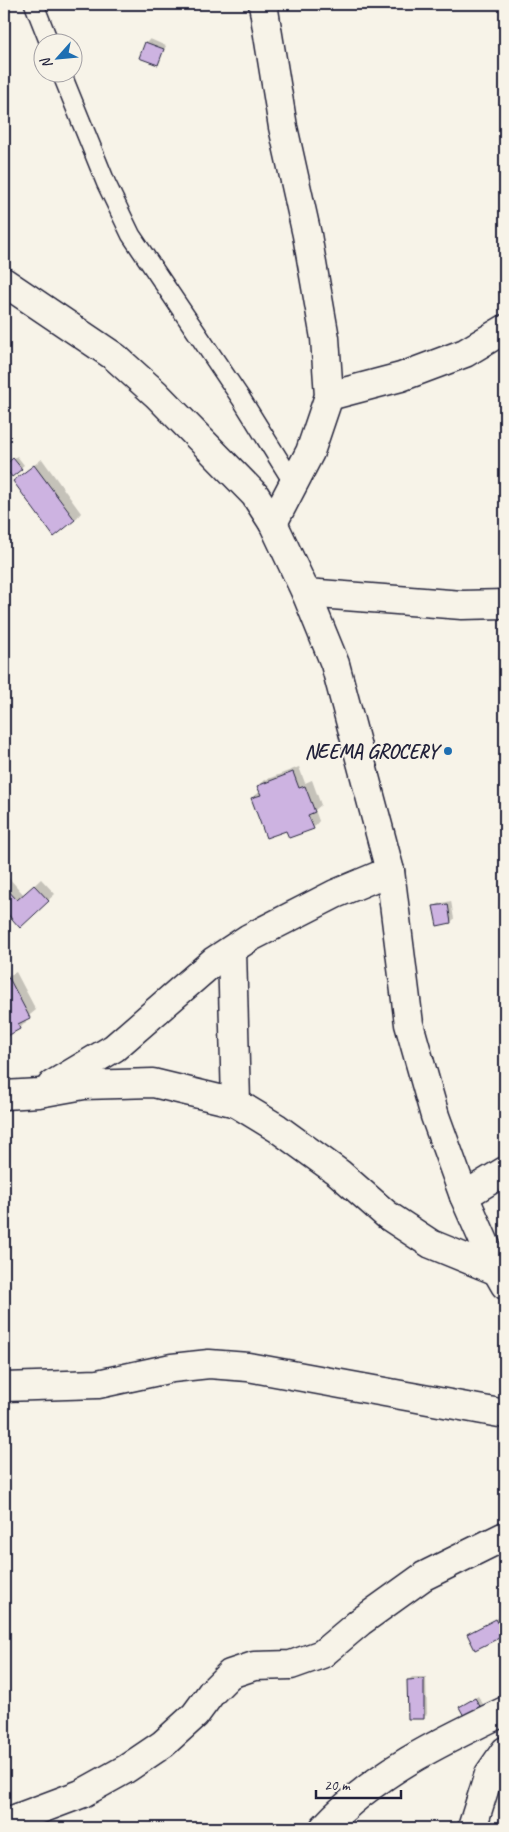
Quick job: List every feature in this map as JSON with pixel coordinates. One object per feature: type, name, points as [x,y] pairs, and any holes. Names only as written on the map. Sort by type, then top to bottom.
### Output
[{"type":"street","points":[[263,4],[283,127],[307,235],[325,338],[330,396],[310,452],[273,523]]},
{"type":"street","points":[[4,282],[115,357],[205,443],[255,496],[273,523],[306,593],[335,664],[390,871],[409,1024],[435,1116],[464,1196],[501,1278]]},
{"type":"street","points":[[330,396],[401,377],[465,353],[505,329]]},
{"type":"street","points":[[306,593],[462,605],[505,604]]},
{"type":"street","points":[[39,1093],[114,1048],[214,961],[249,938],[335,894],[390,871]]},
{"type":"street","points":[[232,950],[236,1103]]},
{"type":"street","points":[[4,1094],[39,1093],[84,1085],[153,1083],[236,1103],[277,1128],[338,1173],[387,1215],[431,1244],[501,1278]]},
{"type":"street","points":[[464,1196],[505,1171]]},
{"type":"street","points":[[4,1387],[98,1384],[172,1368],[209,1364],[248,1367],[505,1414]]},
{"type":"street","points":[[4,1823],[81,1794],[126,1769],[163,1744],[195,1715],[212,1692],[230,1674],[254,1666],[291,1665],[322,1654],[360,1622],[424,1576],[505,1536]]},
{"type":"street","points":[[324,1828],[369,1785],[457,1734],[505,1712]]},
{"type":"street","points":[[472,1828],[489,1774],[505,1751]]},
{"type":"lane","points":[[34,4],[45,32]]},
{"type":"lane","points":[[65,82],[106,183],[131,234],[242,400],[294,484]]},
{"type":"building","points":[[145,42],[164,49],[158,65],[139,58]]},
{"type":"building","points":[[13,458],[22,469],[12,477],[4,466]]},
{"type":"building","points":[[34,465],[75,520],[54,537],[13,481]]},
{"type":"building","points":[[293,772],[299,788],[305,786],[315,812],[308,815],[314,829],[289,838],[286,831],[266,838],[251,798],[261,795],[257,786]]},
{"type":"building","points":[[34,885],[49,901],[20,928],[4,910],[4,886],[17,900]]},
{"type":"building","points":[[448,904],[451,923],[437,926],[433,906]]},
{"type":"building","points":[[9,978],[30,1018],[18,1024],[20,1029],[4,1038],[4,981]]},
{"type":"building","points":[[496,1619],[505,1635],[475,1650],[467,1634]]},
{"type":"building","points":[[424,1679],[424,1719],[408,1719],[407,1680]]},
{"type":"building","points":[[475,1698],[481,1708],[465,1718],[459,1707]]},
{"type":"place","name":"NEEMA GROCERY","points":[[448,751]]}]
